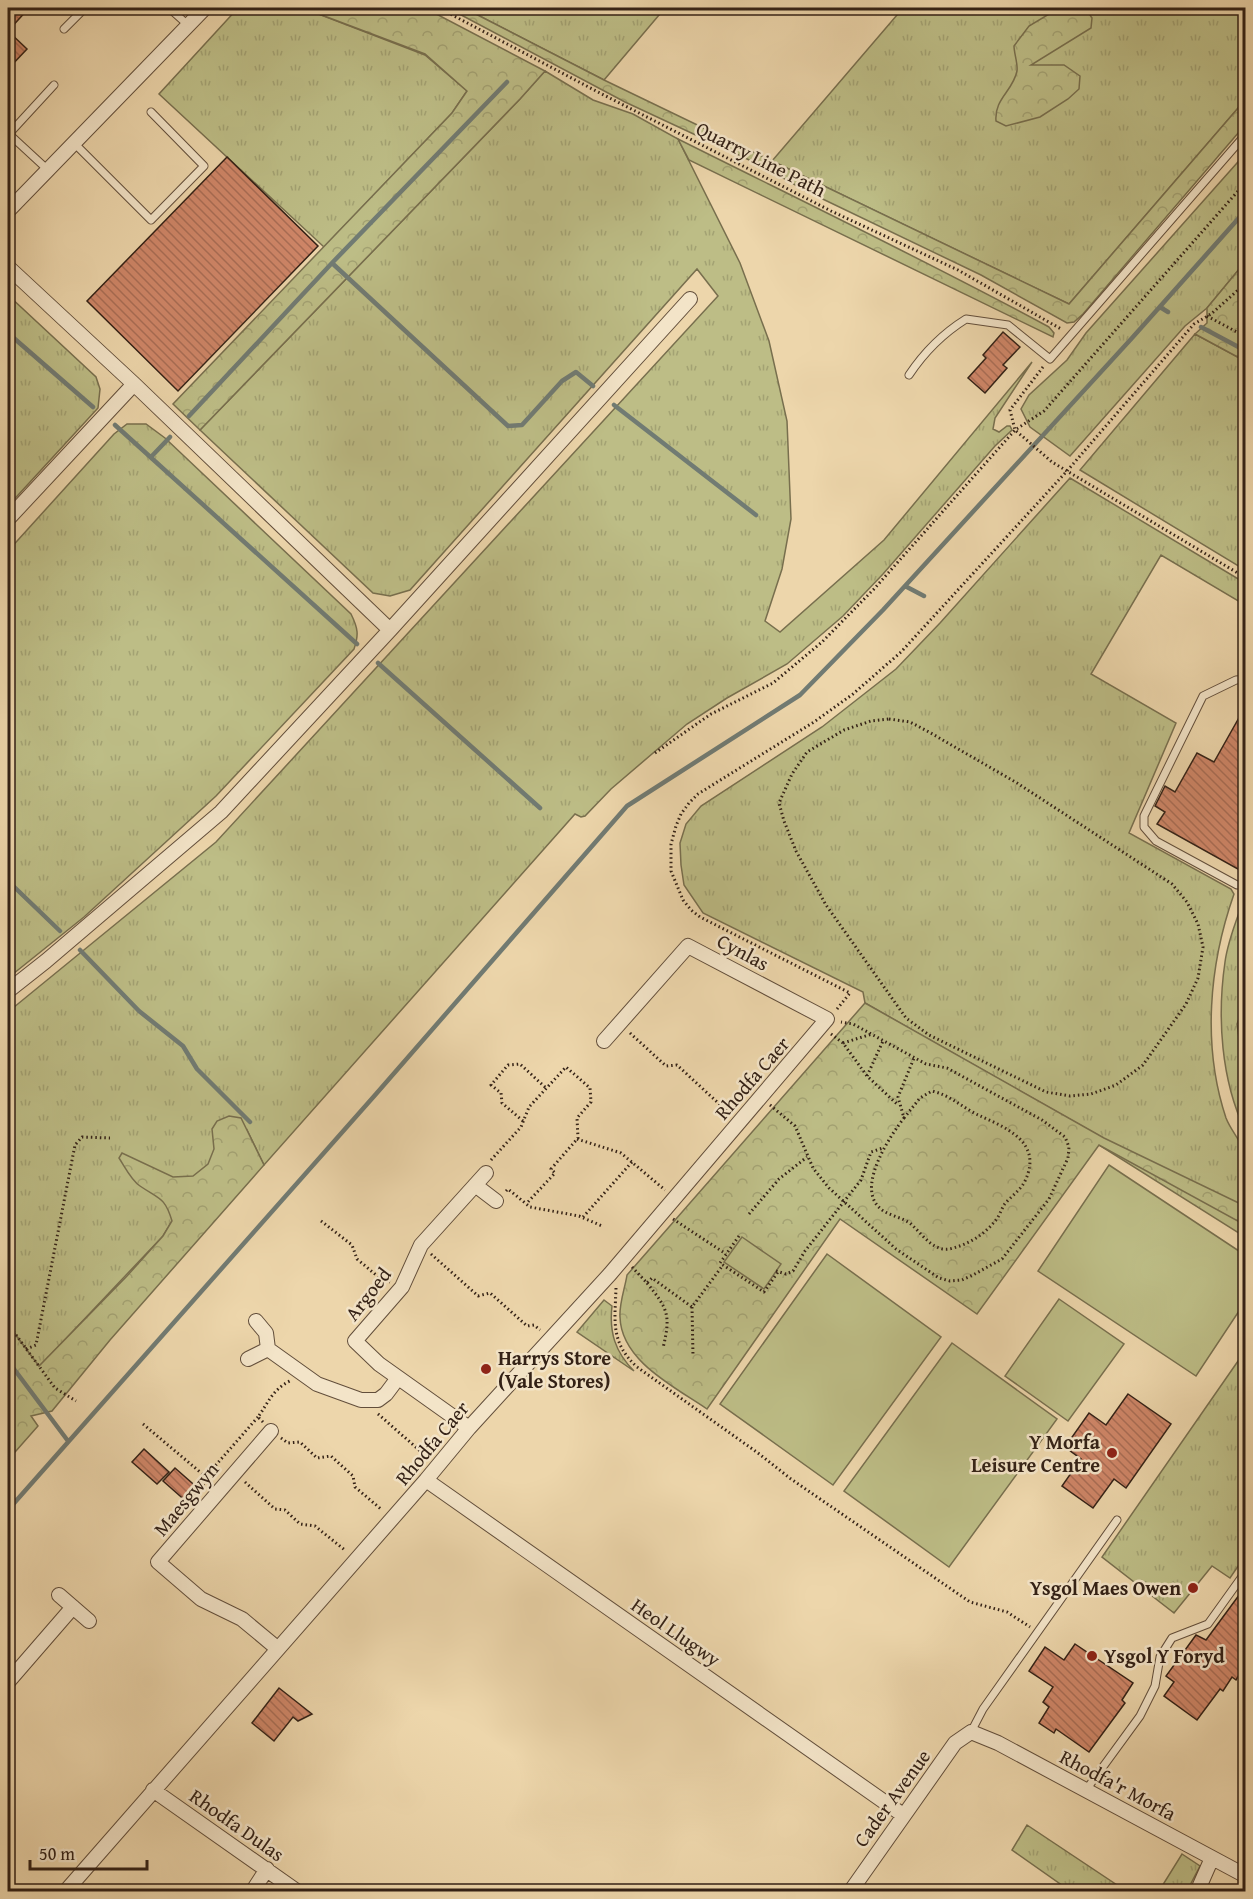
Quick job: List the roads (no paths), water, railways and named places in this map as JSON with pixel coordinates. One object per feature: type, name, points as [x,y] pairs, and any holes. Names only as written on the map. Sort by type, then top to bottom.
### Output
[{"type":"street","points":[[8,211],[205,8]]},
{"type":"street","points":[[8,267],[134,384],[390,630]]},
{"type":"street","points":[[8,991],[220,812],[390,630],[690,299]]},
{"type":"street","points":[[8,519],[134,384]]},
{"type":"street","name":"Cynlas","points":[[604,1041],[688,946],[824,1023]]},
{"type":"street","name":"Rhodfa Caer","points":[[65,1892],[469,1428],[624,1258],[824,1023]]},
{"type":"street","name":"Argoed","points":[[469,1428],[379,1364],[355,1341],[404,1284],[421,1245],[486,1173]]},
{"type":"street","points":[[475,1185],[496,1201]]},
{"type":"street","points":[[256,1321],[266,1334],[268,1350],[317,1384],[360,1400],[378,1400],[387,1394],[398,1378]]},
{"type":"street","points":[[248,1359],[268,1350]]},
{"type":"street","name":"Maesgwyn","points":[[271,1431],[159,1562],[201,1599],[242,1619],[278,1649]]},
{"type":"street","name":"Heol Llugwy","points":[[426,1480],[903,1815]]},
{"type":"street","points":[[59,1595],[89,1621]]},
{"type":"street","points":[[8,1682],[73,1607]]},
{"type":"street","name":"Cader Avenue","points":[[850,1892],[956,1743],[970,1732]]},
{"type":"street","name":"Rhodfa'r Morfa","points":[[970,1732],[998,1743],[1245,1876]]},
{"type":"street","name":"Rhodfa Dulas","points":[[153,1790],[298,1892]]},
{"type":"street","points":[[1197,1892],[1212,1858]]},
{"type":"street","points":[[252,1892],[267,1869]]},
{"type":"lane","points":[[64,29],[85,8]]},
{"type":"lane","points":[[169,8],[188,25]]},
{"type":"lane","points":[[48,170],[8,134],[54,85]]},
{"type":"lane","points":[[74,143],[151,220],[204,166],[151,112]]},
{"type":"lane","points":[[909,375],[923,354],[946,331],[966,319],[1008,325],[1050,359],[1245,134]]},
{"type":"lane","points":[[1245,679],[1236,680],[1203,696],[1144,816],[1144,827],[1156,841],[1237,885],[1245,885]]},
{"type":"lane","points":[[970,1732],[983,1709],[1117,1520]]},
{"type":"lane","points":[[1086,1790],[1140,1716],[1155,1686],[1161,1658],[1172,1638],[1208,1624],[1245,1571]]},
{"type":"waterway","points":[[189,416],[332,263],[507,82]]},
{"type":"waterway","points":[[8,1510],[627,806],[800,695],[883,610],[1246,210]]},
{"type":"waterway","points":[[332,263],[508,426],[522,425],[562,381],[576,372],[593,386]]},
{"type":"waterway","points":[[1160,307],[1168,312]]},
{"type":"waterway","points":[[1201,327],[1246,351]]},
{"type":"waterway","points":[[8,333],[93,407]]},
{"type":"waterway","points":[[614,405],[756,515]]},
{"type":"waterway","points":[[115,425],[357,644]]},
{"type":"waterway","points":[[151,457],[170,437]]},
{"type":"waterway","points":[[905,586],[924,596]]},
{"type":"waterway","points":[[378,663],[540,808]]},
{"type":"waterway","points":[[8,881],[60,931]]},
{"type":"waterway","points":[[80,950],[139,1011],[183,1046],[197,1069],[250,1122]]},
{"type":"waterway","points":[[8,1361],[68,1441]]},
{"type":"place","name":"Harrys Store (Vale Stores)","points":[[486,1369]]},
{"type":"place","name":"Y Morfa Leisure Centre","points":[[1112,1453]]},
{"type":"place","name":"Ysgol Maes Owen","points":[[1193,1588]]},
{"type":"place","name":"Ysgol Y Foryd","points":[[1092,1656]]}]
